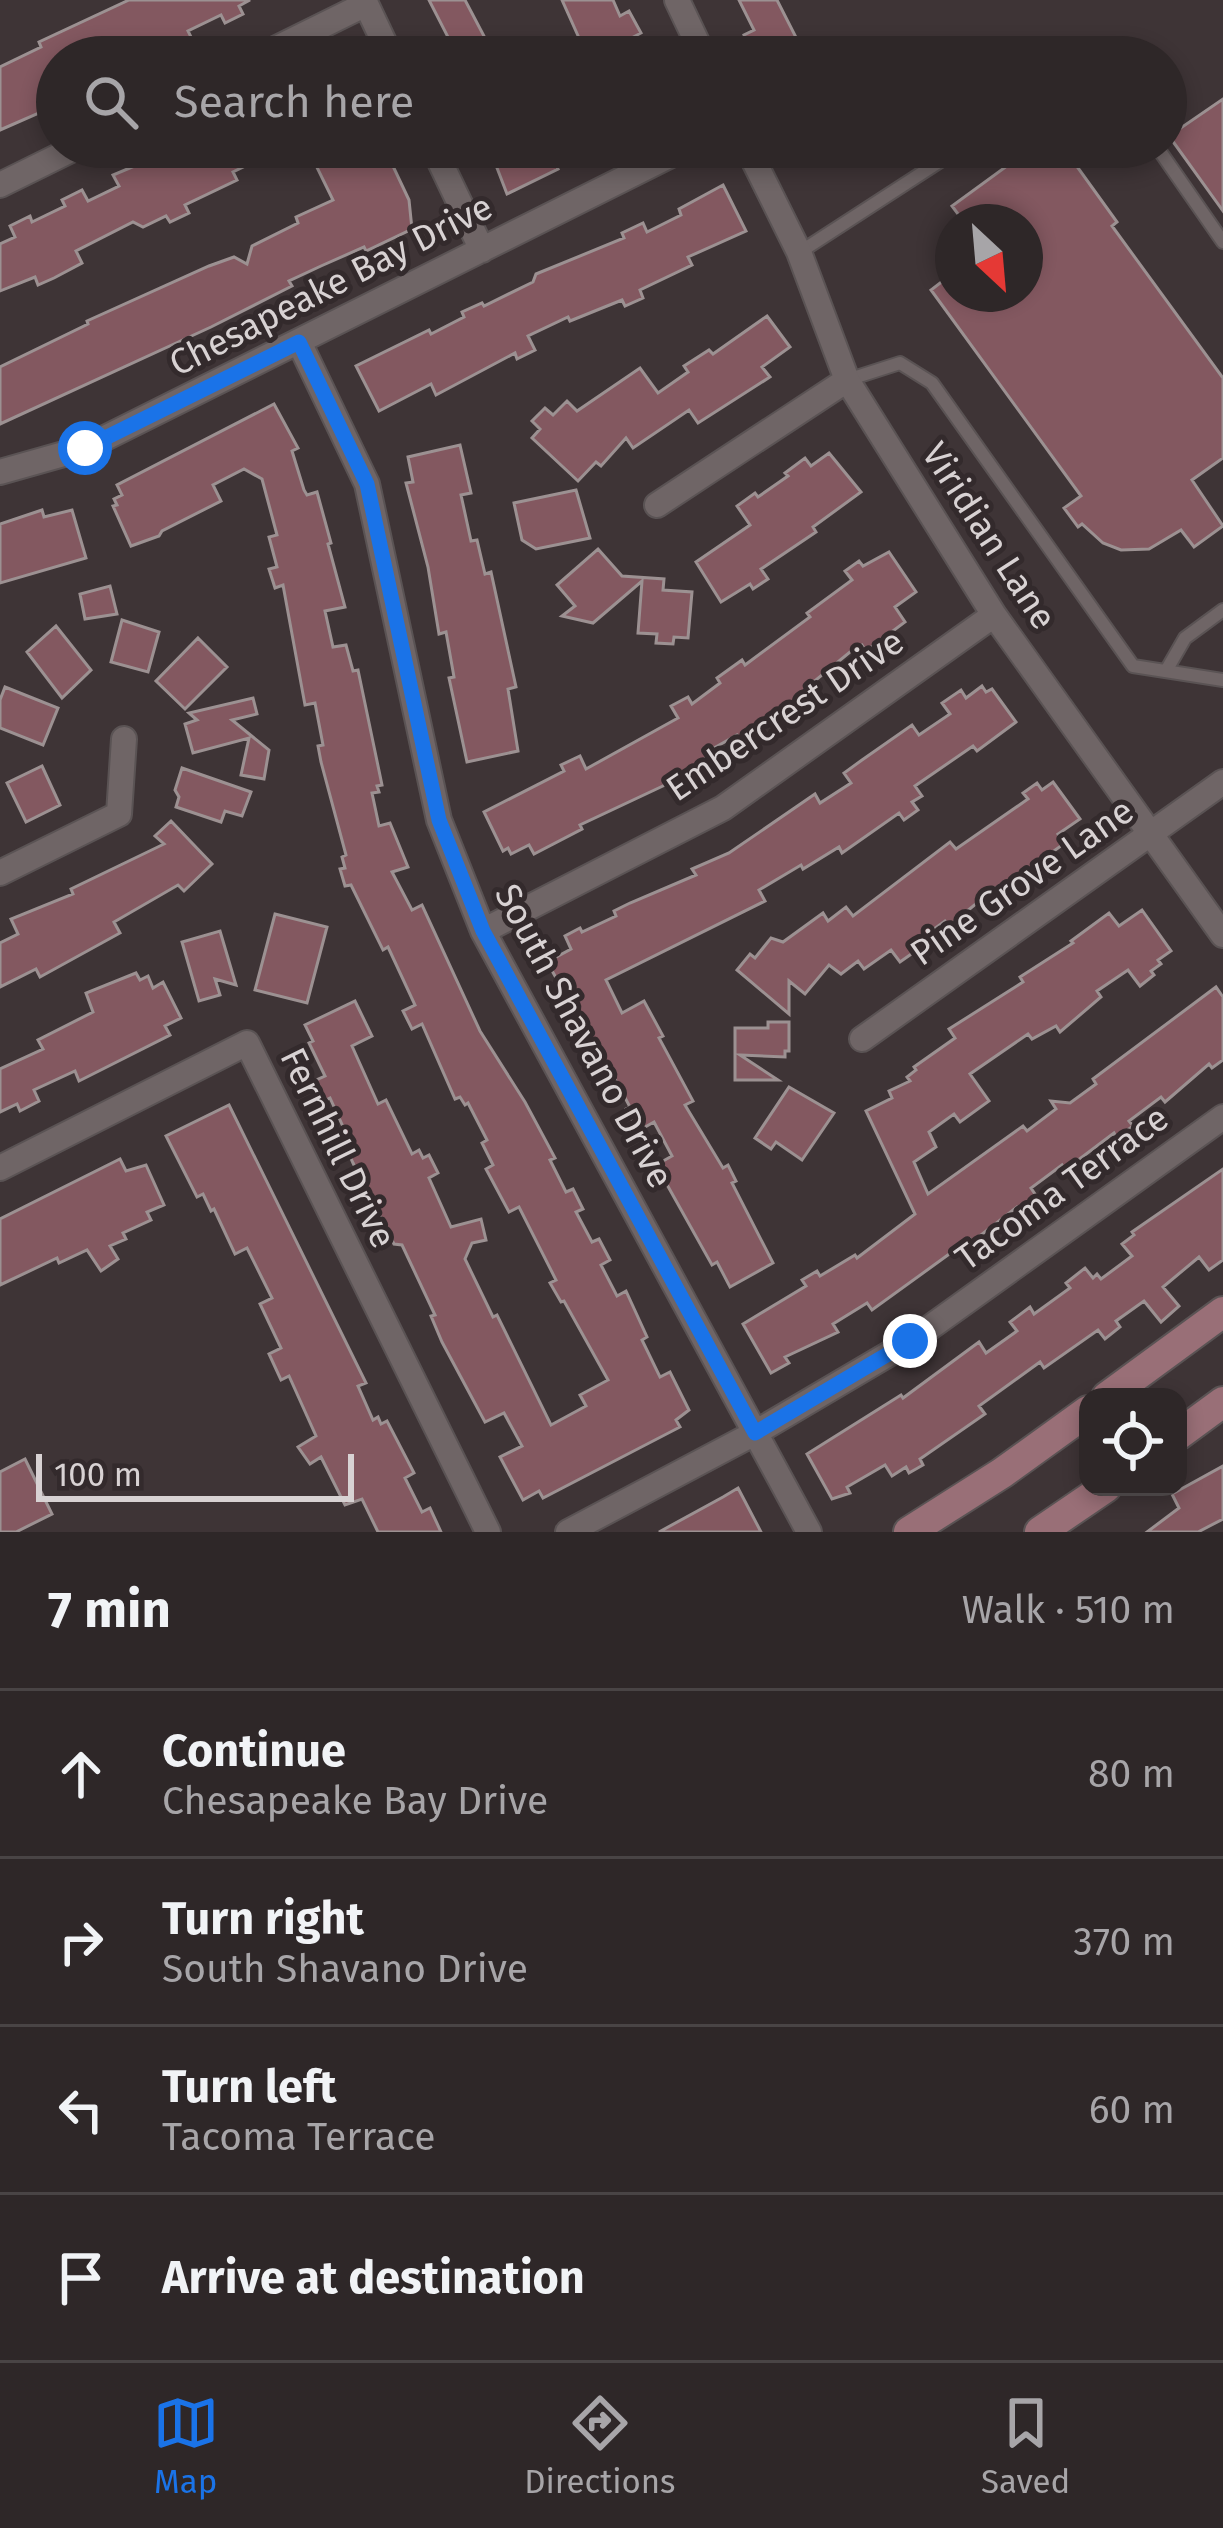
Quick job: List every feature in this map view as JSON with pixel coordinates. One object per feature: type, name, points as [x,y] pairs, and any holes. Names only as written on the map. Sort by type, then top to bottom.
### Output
[{"type":"main road","points":[[1119,1388],[1223,1312]]},
{"type":"main road","points":[[1187,1428],[1223,1402]]},
{"type":"main road","points":[[909,1532],[1079,1417]]},
{"type":"main road","points":[[1040,1532],[1093,1496]]},
{"type":"street","points":[[677,0],[694,36]]},
{"type":"street","points":[[301,36],[366,4],[381,36]]},
{"type":"street","points":[[0,185],[36,167]]},
{"type":"street","points":[[444,168],[482,250]]},
{"type":"street","name":"Chesapeake Bay Drive","points":[[0,472],[85,448],[645,168]]},
{"type":"street","name":"Viridian Lane","points":[[757,168],[799,252],[847,380],[994,615],[1223,934]]},
{"type":"street","name":"South Shavano Drive","points":[[299,342],[367,484],[439,820],[483,931],[809,1532]]},
{"type":"street","points":[[657,506],[847,380]]},
{"type":"street","name":"Embercrest Drive","points":[[483,931],[723,808],[994,615]]},
{"type":"street","points":[[0,873],[119,814],[124,739]]},
{"type":"street","name":"Pine Grove Lane","points":[[862,1039],[1223,782]]},
{"type":"street","name":"Fernhill Drive","points":[[0,1168],[247,1043],[488,1532]]},
{"type":"street","name":"Tacoma Terrace","points":[[568,1532],[755,1433],[910,1341],[1223,1117]]},
{"type":"lane","points":[[799,252],[929,168]]},
{"type":"lane","points":[[1172,168],[1223,242]]},
{"type":"lane","points":[[847,380],[900,363],[932,382],[1133,666],[1223,679]]},
{"type":"lane","points":[[1166,671],[1185,638],[1223,610]]},
{"type":"building","points":[[129,0],[250,0],[239,6],[243,14],[225,23],[221,15],[188,31],[190,36],[52,36]]},
{"type":"building","points":[[429,0],[465,0],[484,36],[447,36]]},
{"type":"building","points":[[562,0],[613,0],[620,16],[629,11],[641,33],[635,36],[578,36]]},
{"type":"building","points":[[739,0],[777,0],[795,36],[744,36],[754,30]]},
{"type":"building","points":[[36,49],[36,114],[0,130],[0,67]]},
{"type":"building","points":[[1223,99],[1223,211],[1187,161],[1187,124]]},
{"type":"building","points":[[130,168],[241,168],[233,172],[237,180],[185,205],[189,213],[170,222],[166,216],[143,227],[133,222],[76,251],[82,263],[54,278],[38,285],[35,277],[0,291],[0,244],[15,237],[10,226],[30,216],[32,222],[65,206],[62,200],[82,190],[88,201],[119,186],[113,175]]},
{"type":"building","points":[[317,168],[394,168],[409,200],[412,229],[289,281],[292,286],[211,327],[0,424],[0,367],[209,266],[234,257],[247,264],[252,246],[333,200]]},
{"type":"building","points":[[497,168],[558,169],[507,194]]},
{"type":"building","points":[[1004,168],[1078,168],[1117,222],[1112,226],[1223,378],[1223,458],[1192,480],[1223,526],[1194,547],[1181,530],[1149,549],[1121,550],[1103,543],[1082,524],[1078,527],[1064,508],[1081,496],[947,312],[1043,312],[1043,204],[955,204]]},
{"type":"building","points":[[723,185],[746,231],[688,257],[692,265],[640,290],[643,298],[625,306],[622,300],[570,321],[568,317],[528,336],[535,350],[517,359],[515,353],[436,395],[431,384],[379,411],[356,366],[533,282],[536,274],[624,238],[622,233],[643,223],[647,232]]},
{"type":"building","points":[[767,316],[790,347],[762,367],[770,377],[698,423],[689,410],[633,448],[626,438],[601,466],[596,462],[578,481],[532,438],[540,429],[532,421],[545,408],[553,415],[567,401],[577,411],[640,368],[658,393],[688,372],[684,366],[709,350],[713,354]]},
{"type":"building","points":[[274,404],[298,448],[292,451],[304,490],[307,495],[317,492],[331,543],[345,607],[325,611],[333,647],[346,645],[353,671],[358,670],[382,785],[372,793],[379,826],[390,823],[408,867],[392,872],[412,910],[422,905],[480,1031],[555,1158],[550,1160],[566,1192],[573,1189],[583,1209],[576,1212],[592,1242],[599,1239],[610,1260],[601,1265],[617,1296],[626,1291],[660,1377],[670,1372],[689,1410],[676,1420],[680,1427],[543,1498],[539,1491],[523,1500],[500,1457],[522,1446],[504,1413],[485,1422],[442,1342],[431,1316],[435,1315],[402,1245],[394,1244],[353,1163],[344,1142],[349,1140],[330,1098],[324,1101],[314,1081],[325,1076],[305,1025],[355,1001],[372,1036],[352,1046],[378,1104],[386,1100],[412,1154],[419,1150],[423,1158],[429,1155],[438,1173],[429,1178],[451,1227],[481,1219],[486,1240],[472,1243],[465,1259],[551,1425],[586,1406],[580,1395],[608,1380],[550,1283],[556,1280],[519,1207],[509,1212],[486,1169],[493,1165],[482,1143],[487,1140],[468,1103],[455,1099],[422,1024],[412,1029],[403,1011],[415,1005],[388,947],[383,950],[351,885],[345,886],[340,869],[345,868],[342,857],[346,855],[321,762],[318,746],[323,745],[315,703],[305,705],[283,585],[275,588],[269,569],[277,567],[269,537],[277,535],[262,479],[244,469],[213,485],[221,501],[131,546],[113,506],[117,505],[114,499],[122,495],[117,485]]},
{"type":"building","points":[[460,445],[471,493],[461,495],[471,541],[477,540],[485,574],[491,572],[516,687],[508,689],[518,751],[467,762],[449,678],[454,677],[446,632],[439,634],[406,483],[413,482],[408,457]]},
{"type":"building","points":[[829,453],[861,492],[813,527],[816,532],[761,569],[768,579],[721,602],[696,562],[750,525],[737,506],[788,476],[785,473],[805,458],[811,466]]},
{"type":"building","points":[[576,490],[590,538],[536,549],[522,540],[514,503]]},
{"type":"building","points":[[42,510],[44,517],[72,510],[86,558],[0,583],[0,524]]},
{"type":"building","points":[[598,549],[622,576],[664,579],[663,590],[692,592],[688,638],[674,637],[673,644],[656,643],[657,634],[638,633],[642,581],[593,623],[562,616],[575,606],[557,585]]},
{"type":"building","points":[[889,552],[916,592],[895,607],[905,622],[866,651],[862,645],[850,652],[753,734],[740,739],[737,735],[707,752],[695,767],[665,785],[580,825],[582,829],[534,854],[529,845],[511,854],[508,848],[503,851],[484,812],[564,771],[561,765],[580,756],[586,769],[678,718],[671,706],[688,697],[692,704],[720,683],[717,678],[742,660],[745,665],[810,617],[807,613],[852,580],[845,571],[859,561],[863,566]]},
{"type":"building","points":[[110,586],[117,614],[85,619],[80,594]]},
{"type":"building","points":[[122,620],[159,632],[148,672],[111,662]]},
{"type":"building","points":[[56,626],[91,670],[62,698],[27,652]]},
{"type":"building","points":[[198,638],[227,667],[185,709],[156,681]]},
{"type":"building","points":[[982,686],[986,692],[992,689],[1016,722],[977,751],[973,746],[915,786],[922,796],[912,802],[918,810],[904,820],[899,813],[842,853],[839,847],[803,869],[801,865],[759,890],[765,901],[606,980],[622,1013],[644,1001],[693,1101],[685,1105],[723,1168],[728,1165],[736,1181],[732,1183],[773,1263],[730,1287],[717,1262],[712,1265],[656,1165],[672,1156],[654,1122],[638,1131],[613,1075],[609,1078],[597,1058],[601,1056],[547,962],[571,949],[565,936],[696,875],[692,869],[729,853],[815,794],[820,803],[851,783],[844,773],[862,760],[912,725],[919,735],[950,714],[942,703],[961,690],[966,698]]},
{"type":"building","points":[[5,687],[58,708],[43,745],[0,728]]},
{"type":"building","points":[[253,698],[257,714],[232,720],[269,750],[264,779],[241,775],[249,738],[193,753],[185,724],[197,720],[189,713]]},
{"type":"building","points":[[42,766],[60,805],[26,822],[7,783]]},
{"type":"building","points":[[182,768],[251,792],[242,816],[225,811],[221,822],[176,807]]},
{"type":"building","points":[[1053,782],[1080,819],[1058,834],[1065,843],[1011,882],[995,888],[949,926],[945,921],[913,944],[917,950],[900,962],[891,950],[864,969],[858,961],[841,974],[829,965],[805,994],[789,981],[789,1014],[737,970],[771,938],[783,942],[823,913],[828,921],[846,907],[853,916],[950,842],[956,849],[1028,799],[1023,793],[1037,783],[1042,790]]},
{"type":"building","points":[[171,821],[212,864],[184,891],[178,885],[114,922],[120,933],[40,977],[36,969],[0,987],[0,943],[18,934],[11,919],[73,894],[71,889],[164,844],[155,836]]},
{"type":"building","points":[[1142,910],[1171,951],[1158,960],[1161,964],[1151,971],[1154,975],[1140,986],[1128,970],[1097,991],[1101,997],[1060,1032],[1056,1026],[1032,1039],[1028,1034],[970,1074],[989,1101],[960,1122],[954,1114],[929,1132],[936,1147],[914,1162],[928,1194],[1023,1126],[1027,1131],[1056,1109],[1051,1101],[1070,1103],[1096,1084],[1093,1079],[1216,987],[1223,997],[1223,1060],[1212,1068],[1209,1064],[1165,1102],[1161,1097],[1129,1121],[1133,1126],[1117,1138],[1114,1133],[1065,1170],[1062,1165],[1031,1188],[1037,1197],[872,1310],[867,1303],[833,1324],[838,1332],[785,1357],[789,1363],[771,1373],[743,1324],[806,1286],[802,1280],[817,1271],[820,1276],[857,1258],[915,1214],[866,1111],[892,1098],[889,1091],[910,1081],[907,1077],[914,1067],[955,1038],[949,1029],[1023,982],[1020,977],[1109,913],[1119,926]]},
{"type":"building","points":[[275,914],[327,927],[307,1003],[255,990]]},
{"type":"building","points":[[220,931],[236,985],[215,979],[220,995],[199,1001],[182,942]]},
{"type":"building","points":[[136,973],[140,980],[148,976],[153,988],[163,982],[181,1018],[165,1026],[170,1035],[79,1081],[75,1071],[34,1090],[39,1101],[20,1111],[17,1104],[0,1112],[0,1069],[43,1049],[38,1040],[93,1012],[86,993]]},
{"type":"building","points":[[768,1022],[789,1022],[785,1057],[740,1055],[778,1080],[735,1080],[735,1028],[768,1028]]},
{"type":"building","points":[[789,1087],[834,1113],[802,1160],[776,1142],[771,1149],[755,1138]]},
{"type":"building","points":[[229,1105],[366,1383],[358,1386],[373,1420],[387,1421],[414,1473],[405,1478],[422,1512],[430,1508],[441,1532],[378,1532],[362,1499],[345,1505],[321,1457],[310,1464],[298,1447],[316,1436],[289,1376],[281,1380],[269,1354],[281,1348],[260,1304],[272,1298],[247,1248],[235,1254],[214,1209],[211,1211],[203,1194],[197,1197],[166,1136]]},
{"type":"building","points":[[120,1159],[126,1171],[146,1165],[164,1205],[147,1212],[151,1220],[123,1233],[126,1239],[110,1246],[118,1259],[101,1271],[87,1250],[59,1263],[57,1258],[0,1285],[0,1219]]},
{"type":"building","points":[[1223,1169],[1223,1260],[1209,1270],[1199,1257],[1163,1287],[1179,1306],[1161,1322],[1144,1301],[1116,1321],[1120,1327],[1105,1339],[1098,1330],[1044,1368],[1040,1362],[979,1406],[985,1414],[920,1459],[923,1465],[909,1473],[906,1467],[892,1476],[885,1465],[847,1487],[850,1493],[832,1499],[807,1454],[903,1398],[979,1342],[986,1353],[1017,1331],[1010,1322],[1030,1307],[1034,1314],[1070,1288],[1066,1283],[1085,1268],[1093,1278],[1097,1274],[1101,1279],[1132,1256],[1122,1244],[1132,1232]]},
{"type":"building","points":[[25,1459],[52,1514],[16,1532],[0,1532],[0,1472]]},
{"type":"building","points":[[1223,1466],[1223,1519],[1198,1532],[1147,1532],[1179,1508],[1173,1496],[1187,1496],[1187,1486]]},
{"type":"building","points":[[738,1488],[761,1532],[659,1532],[723,1497]]},
{"type":"route","points":[[85,448],[299,342],[367,484],[439,820],[483,931],[755,1433],[910,1341]]}]
